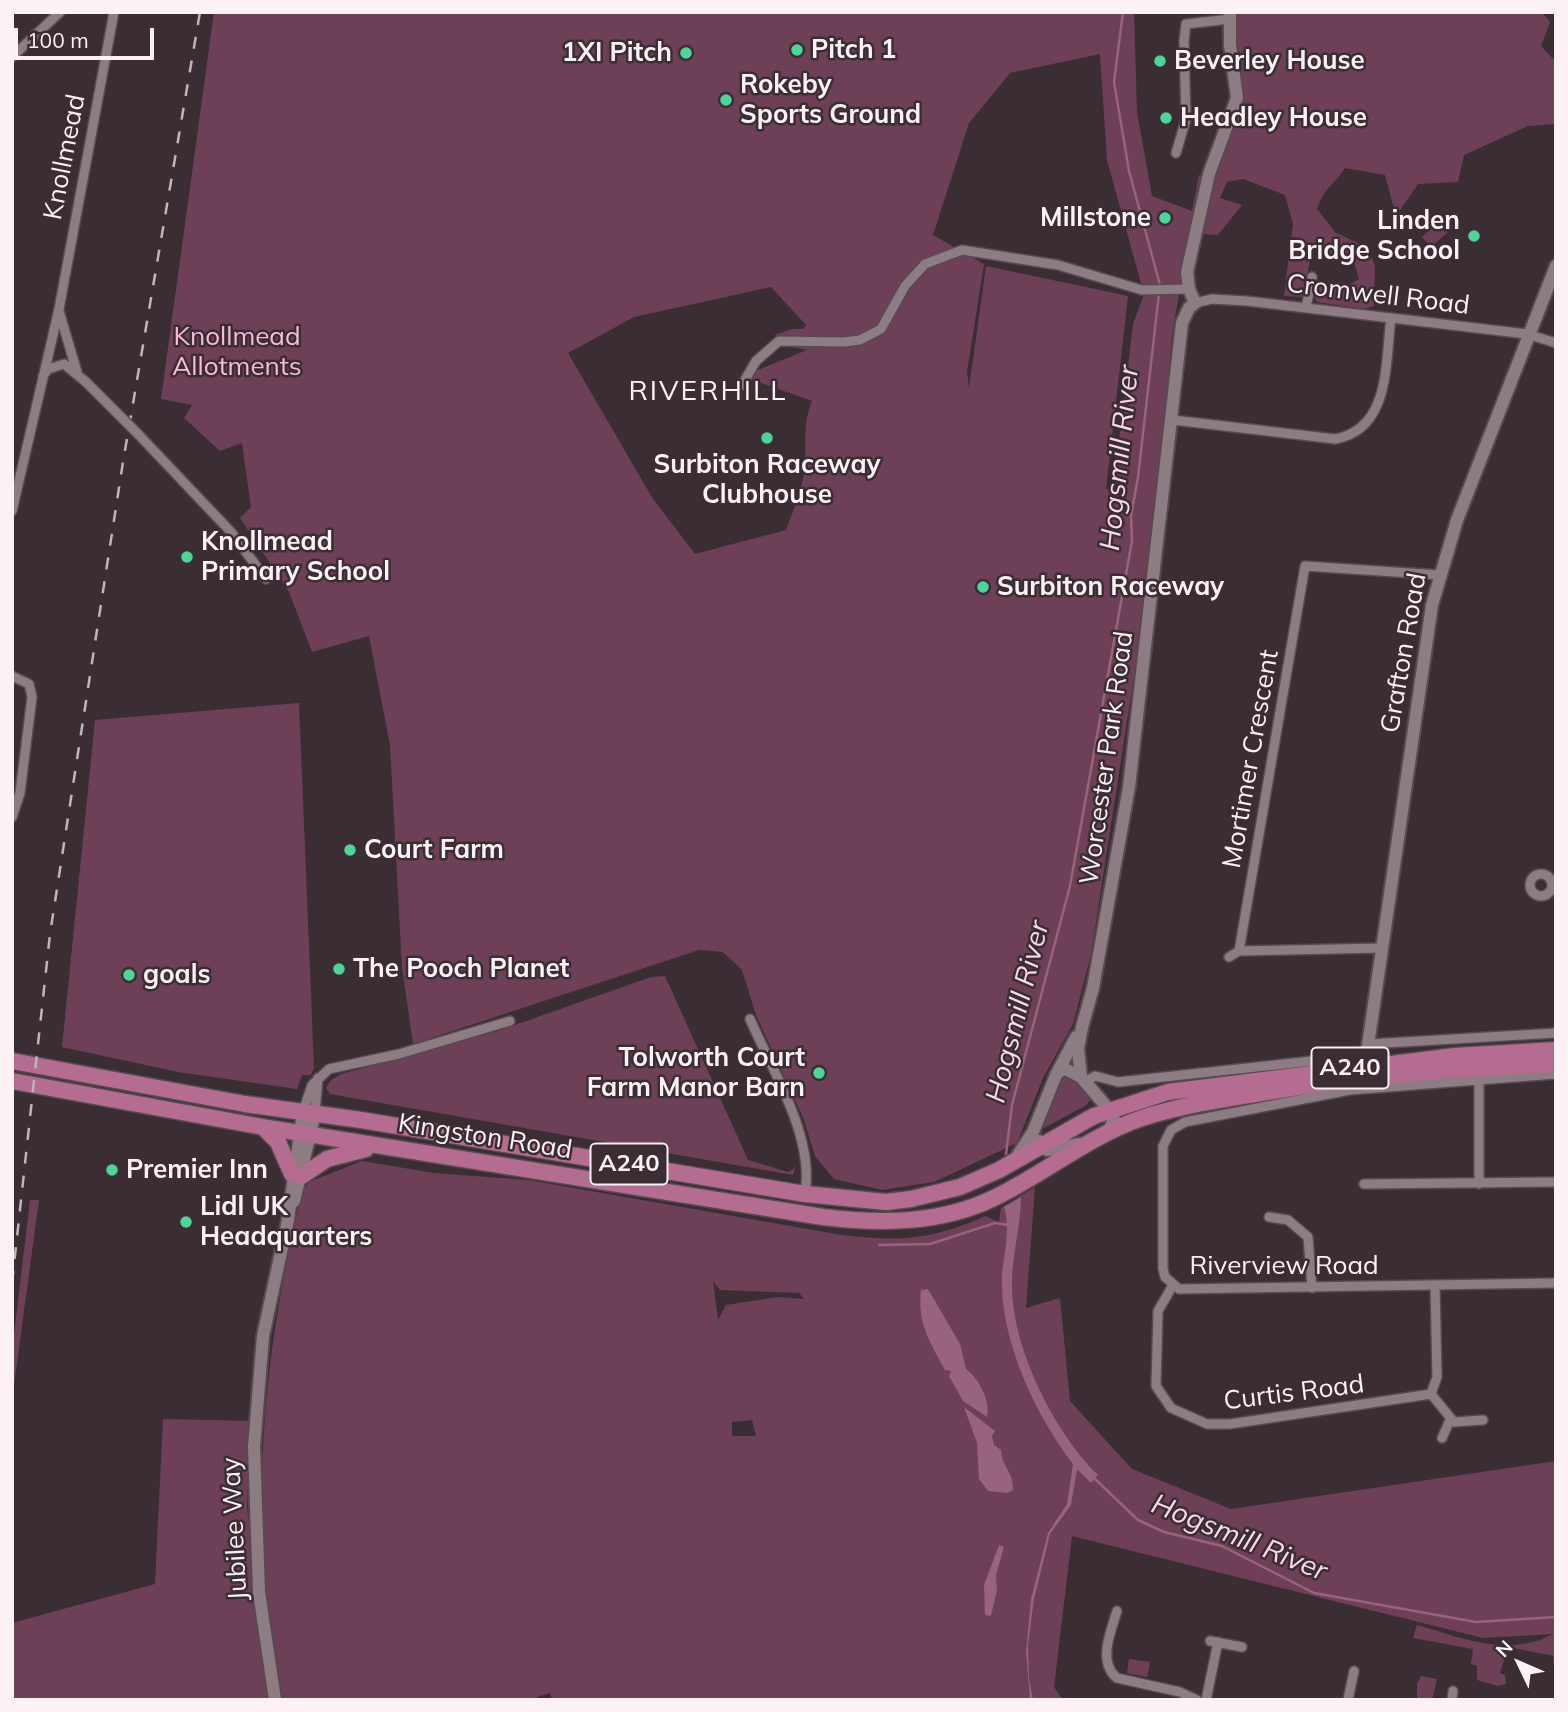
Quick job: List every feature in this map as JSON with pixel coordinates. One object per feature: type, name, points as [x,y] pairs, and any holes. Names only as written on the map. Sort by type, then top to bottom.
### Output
[{"type":"highway","name":"A240","points":[[1010,1163],[1109,1110],[1168,1092],[1367,1055],[1556,1050]]},
{"type":"highway","points":[[12,1061],[245,1104],[306,1124]]},
{"type":"highway","name":"A240","points":[[1103,1136],[1142,1118],[1180,1108],[1317,1084],[1418,1073],[1556,1064]]},
{"type":"highway","name":"Kingston Road","points":[[12,1081],[263,1128],[306,1124],[872,1201],[911,1199],[960,1187],[986,1177],[1010,1163]]},
{"type":"highway","name":"Kingston Road","points":[[306,1124],[383,1147],[853,1221],[928,1219],[992,1200],[1103,1136]]},
{"type":"highway","points":[[263,1128],[278,1142],[297,1175],[338,1154],[383,1147]]},
{"type":"main road","points":[[1195,303],[1189,289],[1188,272],[1209,174],[1237,98],[1230,46],[1230,16]]},
{"type":"main road","name":"Grafton Road","points":[[1367,1055],[1426,635],[1440,575],[1457,520],[1527,334],[1556,266]]},
{"type":"main road","name":"Worcester Park Road","points":[[1082,1027],[1093,988],[1129,788],[1173,421],[1182,323],[1189,308],[1195,303]]},
{"type":"main road","points":[[1010,1163],[1025,1147],[1057,1073],[1082,1027]]},
{"type":"main road","points":[[1082,1027],[1078,1049],[1083,1079]]},
{"type":"main road","points":[[1037,1123],[1041,1145],[1047,1150],[1056,1150],[1103,1136],[1114,1119],[1083,1079],[1069,1069],[1057,1073]]},
{"type":"main road","name":"Jubilee Way","points":[[275,1700],[259,1592],[253,1492],[256,1414],[268,1324],[306,1124]]},
{"type":"street","points":[[12,57],[60,12]]},
{"type":"street","name":"Knollmead","points":[[12,511],[59,309],[112,14]]},
{"type":"street","points":[[1176,153],[1186,119],[1186,24],[1230,16]]},
{"type":"street","points":[[742,386],[756,360],[779,341],[844,342],[860,340],[881,329],[905,286],[925,264],[962,250],[1058,265],[1142,290],[1189,289]]},
{"type":"street","points":[[1306,308],[1312,277]]},
{"type":"street","name":"Cromwell Road","points":[[1195,303],[1212,299],[1235,300],[1527,334],[1556,343]]},
{"type":"street","points":[[59,309],[77,372]]},
{"type":"street","points":[[1173,421],[1335,439],[1359,431],[1378,407],[1391,318]]},
{"type":"street","points":[[42,377],[48,369],[64,364],[77,372],[231,532],[266,579]]},
{"type":"street","points":[[1294,559],[1305,566],[1440,575]]},
{"type":"street","name":"Mortimer Crescent","points":[[1239,951],[1305,566]]},
{"type":"street","points":[[12,676],[29,684],[33,697],[12,817]]},
{"type":"street","points":[[1229,957],[1239,951],[1382,948]]},
{"type":"street","points":[[750,1019],[801,1136],[805,1158],[805,1194]]},
{"type":"street","points":[[306,1124],[319,1076],[329,1069],[412,1050],[510,1021]]},
{"type":"street","points":[[1083,1079],[1095,1076],[1118,1082],[1556,1032]]},
{"type":"street","points":[[1479,1184],[1479,1079],[1556,1074]]},
{"type":"street","name":"Riverview Road","points":[[1479,1079],[1394,1084],[1313,1096],[1200,1117],[1171,1130],[1163,1146],[1163,1269],[1173,1285],[1185,1289],[1556,1283]]},
{"type":"street","points":[[1364,1184],[1556,1182]]},
{"type":"street","points":[[1269,1217],[1288,1220],[1308,1237],[1312,1288]]},
{"type":"street","name":"Curtis Road","points":[[1173,1285],[1158,1311],[1156,1386],[1171,1408],[1207,1424],[1230,1424],[1431,1394]]},
{"type":"street","points":[[1435,1285],[1437,1377],[1431,1394],[1450,1420],[1483,1420]]},
{"type":"street","points":[[1442,1438],[1450,1420]]},
{"type":"street","points":[[1117,1611],[1106,1659],[1111,1674],[1117,1678],[1169,1689],[1197,1700]]},
{"type":"street","points":[[1206,1700],[1214,1641],[1242,1647]]},
{"type":"street","points":[[1348,1700],[1354,1671]]},
{"type":"green space","name":"Knollmead Allotments","points":[[214,12],[1134,12],[1137,112],[1152,196],[1192,211],[1199,175],[1205,176],[1187,249],[1172,335],[1151,566],[1091,954],[1073,1024],[1043,1078],[1017,1143],[934,1182],[882,1190],[834,1179],[815,1156],[804,1120],[756,1015],[742,970],[723,952],[699,950],[413,1044],[402,967],[390,745],[369,636],[312,652],[289,592],[240,518],[251,507],[242,443],[220,451],[184,418],[192,405],[161,399]],"holes":[[[1100,54],[1107,160],[1144,294],[1133,324],[1113,489],[1106,489],[1128,296],[986,266],[969,388],[967,372],[984,264],[933,235],[969,123],[1010,73]],[[771,287],[806,325],[803,329],[792,329],[775,335],[776,338],[782,338],[786,346],[807,350],[753,372],[753,380],[812,401],[806,426],[805,466],[800,490],[786,530],[695,554],[653,499],[568,353],[634,317]]]},
{"type":"green space","points":[[1236,12],[1542,12],[1550,22],[1541,46],[1556,62],[1556,124],[1528,126],[1464,155],[1458,182],[1418,184],[1396,216],[1385,175],[1345,168],[1326,192],[1317,209],[1336,233],[1367,247],[1375,266],[1374,306],[1364,309],[1317,302],[1313,294],[1317,284],[1347,286],[1359,279],[1355,265],[1329,253],[1312,250],[1303,297],[1284,296],[1293,224],[1285,195],[1243,179],[1227,182],[1220,198],[1242,205],[1218,235],[1201,234],[1219,162],[1239,106],[1233,37]]},
{"type":"green space","points":[[1440,221],[1449,231],[1431,247],[1422,237]]},
{"type":"green space","points":[[299,703],[314,1068],[311,1075],[302,1075],[297,1089],[178,1072],[62,1047],[95,720]]},
{"type":"green space","points":[[665,976],[748,1160],[788,1172],[795,1168],[793,1175],[330,1094],[326,1088],[331,1080],[341,1074],[498,1031],[651,977]]},
{"type":"green space","points":[[1065,1076],[1072,1077],[1091,1099],[1085,1106],[1044,1128],[1053,1093]]},
{"type":"green space","points":[[362,1161],[434,1173],[528,1180],[842,1235],[881,1238],[931,1234],[985,1216],[999,1222],[1001,1208],[1035,1187],[1026,1308],[1060,1298],[1070,1401],[1132,1469],[1231,1509],[1556,1461],[1556,1664],[1553,1663],[1554,1656],[1508,1647],[1500,1673],[1505,1675],[1506,1684],[1498,1686],[1477,1680],[1477,1666],[1471,1664],[1473,1649],[1413,1638],[1417,1625],[1468,1640],[1502,1645],[1519,1645],[1553,1634],[1483,1638],[1072,1536],[1054,1687],[1063,1700],[552,1700],[550,1693],[537,1697],[537,1700],[283,1700],[265,1594],[262,1530],[264,1433],[268,1384],[282,1289],[302,1193],[309,1182]],"holes":[[[713,1281],[720,1290],[799,1293],[804,1299],[778,1297],[726,1305],[718,1320]],[[752,1420],[756,1436],[732,1436],[732,1422]]]},
{"type":"green space","points":[[30,1200],[39,1200],[12,1400],[12,1351]]},
{"type":"green space","points":[[163,1419],[251,1421],[247,1507],[270,1700],[12,1700],[12,1623],[155,1584]]},
{"type":"green space","points":[[1129,1659],[1150,1662],[1147,1677],[1127,1673]]},
{"type":"green space","points":[[1421,1676],[1437,1679],[1432,1700],[1417,1700],[1417,1684]]},
{"type":"shaded area","points":[[1021,1197],[1012,1288],[1020,1337],[1028,1363],[1052,1414],[1098,1475],[1091,1483],[1077,1469],[1071,1505],[1050,1534],[1034,1599],[1028,1645],[1033,1700],[1030,1699],[1026,1653],[1031,1599],[1048,1533],[1067,1504],[1073,1464],[1035,1403],[1008,1333],[1002,1287],[1007,1237],[1004,1207]]},
{"type":"shaded area","points":[[928,1289],[960,1344],[966,1369],[983,1391],[987,1417],[963,1401],[949,1376],[951,1371],[945,1370],[930,1341],[920,1302],[921,1290]]},
{"type":"shaded area","points":[[964,1407],[995,1431],[992,1436],[994,1445],[1001,1450],[1012,1479],[1013,1490],[1007,1493],[988,1491],[979,1479],[977,1443]]},
{"type":"shaded area","points":[[999,1545],[1004,1547],[996,1575],[997,1590],[991,1616],[985,1615],[984,1585]]},
{"type":"waterway","name":"Hogsmill River","points":[[1006,1154],[1012,1105],[1070,886],[1132,541],[1131,516],[1160,285],[1129,171],[1114,82],[1123,12]]},
{"type":"waterway","points":[[879,1245],[930,1244],[995,1223],[1008,1225]]},
{"type":"waterway","name":"Hogsmill River","points":[[1094,1478],[1138,1520],[1164,1532],[1222,1546],[1314,1593],[1476,1622],[1556,1617]]},
{"type":"railway","points":[[12,1283],[50,934],[123,462],[200,12]]},
{"type":"place","name":"Pitch 1","points":[[797,50]]},
{"type":"place","name":"1XI Pitch","points":[[686,53]]},
{"type":"place","name":"Beverley House","points":[[1160,61]]},
{"type":"place","name":"Rokeby Sports Ground","points":[[726,100]]},
{"type":"place","name":"Headley House","points":[[1166,118]]},
{"type":"place","name":"Millstone","points":[[1165,218]]},
{"type":"place","name":"Linden Bridge School","points":[[1474,236]]},
{"type":"place","name":"Surbiton Raceway Clubhouse","points":[[767,438]]},
{"type":"place","name":"Knollmead Primary School","points":[[187,557]]},
{"type":"place","name":"Surbiton Raceway","points":[[983,587]]},
{"type":"place","name":"Court Farm","points":[[350,850]]},
{"type":"place","name":"The Pooch Planet","points":[[339,969]]},
{"type":"place","name":"goals","points":[[129,975]]},
{"type":"place","name":"Tolworth Court Farm Manor Barn","points":[[819,1073]]},
{"type":"place","name":"Premier Inn","points":[[112,1170]]},
{"type":"place","name":"Lidl UK Headquarters","points":[[186,1222]]},
{"type":"district","name":"RIVERHILL","points":[[708,392]]}]
